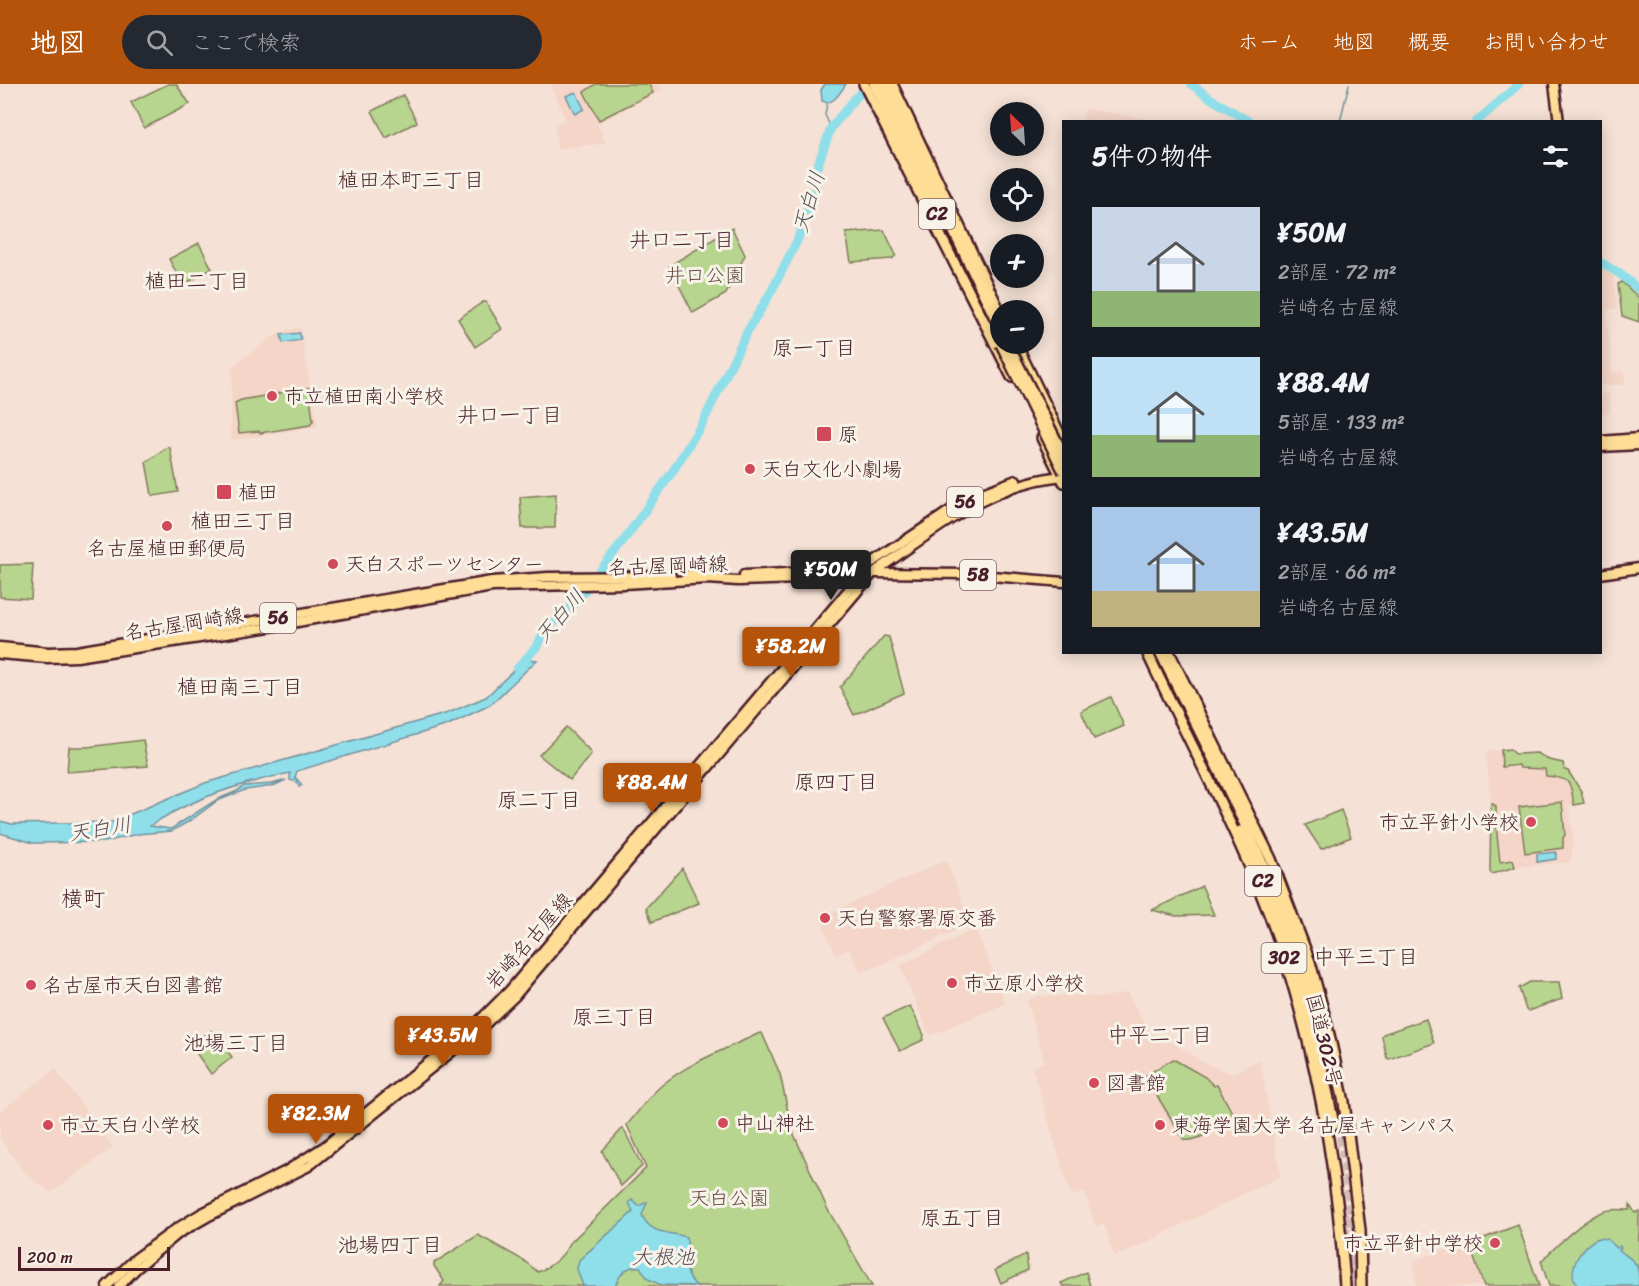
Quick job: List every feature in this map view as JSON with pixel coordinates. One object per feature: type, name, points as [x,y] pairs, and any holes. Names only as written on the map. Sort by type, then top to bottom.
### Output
[{"type":"highway","points":[[864,84],[1062,475]]},
{"type":"highway","name":"C2","points":[[874,84],[990,321]]},
{"type":"highway","name":"C2","points":[[883,84],[990,307]]},
{"type":"highway","points":[[892,84],[995,300]]},
{"type":"highway","name":"C2","points":[[1006,354],[1062,475]]},
{"type":"highway","points":[[1013,354],[1062,452]]},
{"type":"highway","points":[[1021,354],[1062,438]]},
{"type":"highway","name":"国道302号","points":[[1148,654],[1237,838],[1278,939],[1304,1026],[1323,1111],[1340,1212],[1344,1286]]},
{"type":"highway","name":"C2","points":[[1153,654],[1249,850],[1287,942],[1311,1023],[1336,1124],[1322,1040],[1309,991],[1275,893],[1251,837],[1161,654]]},
{"type":"highway","name":"国道302号","points":[[1170,654],[1271,859],[1310,962],[1344,1102],[1360,1230],[1361,1286]]},
{"type":"main road","points":[[1554,84],[1559,120]]},
{"type":"main road","points":[[1602,441],[1639,438]]},
{"type":"main road","points":[[1602,447],[1639,446]]},
{"type":"main road","name":"56","points":[[804,572],[865,574],[892,560],[977,502],[1012,487],[1062,475]]},
{"type":"main road","name":"名古屋岡崎線","points":[[626,581],[705,573],[738,576],[848,568],[878,560],[934,520],[977,495],[1010,482],[1062,475]]},
{"type":"main road","name":"岩崎名古屋線","points":[[107,1286],[132,1262],[176,1228],[286,1171],[325,1146],[477,1023],[510,990],[878,560]]},
{"type":"main road","points":[[892,560],[887,566],[892,573]]},
{"type":"main road","points":[[1602,574],[1639,568]]},
{"type":"main road","name":"名古屋岡崎線","points":[[0,647],[48,652],[77,651],[492,581],[707,579],[738,581],[865,574]]},
{"type":"main road","name":"岩崎名古屋線","points":[[119,1286],[179,1233],[309,1166],[498,1013],[528,981],[865,574]]},
{"type":"main road","name":"58","points":[[865,574],[967,574],[1062,582]]},
{"type":"main road","name":"名古屋岡崎線","points":[[0,654],[47,658],[77,657],[240,632],[492,587],[555,581]]},
{"type":"shaded area","points":[[551,84],[659,84],[663,90],[597,124],[606,143],[557,149],[555,125],[566,120]]},
{"type":"shaded area","points":[[1086,109],[1153,120],[1084,120],[1083,112]]},
{"type":"shaded area","points":[[1602,268],[1613,276],[1617,308],[1606,310],[1612,372],[1624,371],[1625,383],[1623,385],[1602,385]]},
{"type":"shaded area","name":"市立植田南小学校","points":[[300,328],[316,427],[233,440],[231,438],[232,367],[270,338],[287,330]]},
{"type":"shaded area","points":[[1602,394],[1609,394],[1610,413],[1602,414]]},
{"type":"shaded area","name":"市立平針小学校","points":[[1510,749],[1515,754],[1537,753],[1549,760],[1563,763],[1565,770],[1576,783],[1584,803],[1569,805],[1573,838],[1571,862],[1520,866],[1492,874],[1490,872],[1491,803],[1486,752]]},
{"type":"shaded area","points":[[943,861],[947,862],[969,919],[966,926],[861,973],[849,949],[836,955],[823,925],[835,920],[832,912]]},
{"type":"shaded area","name":"市立原小学校","points":[[975,929],[1005,1001],[1004,1004],[932,1035],[929,1034],[900,965]]},
{"type":"shaded area","name":"東海学園大学 名古屋キャンパス","points":[[1127,993],[1150,1033],[1175,1044],[1200,1061],[1232,1074],[1260,1061],[1281,1176],[1114,1256],[1104,1224],[1095,1226],[1085,1192],[1071,1196],[1032,1067],[1045,1062],[1027,1001],[1037,996],[1081,995],[1097,998]]},
{"type":"shaded area","name":"市立天白小学校","points":[[55,1069],[113,1147],[51,1193],[25,1173],[0,1138],[0,1112]]},
{"type":"shaded area","name":"市立平針中学校","points":[[1517,1224],[1541,1286],[1416,1286],[1414,1261]]},
{"type":"green space","points":[[168,84],[176,84],[190,104],[144,128],[131,102]]},
{"type":"green space","points":[[596,84],[649,84],[653,93],[599,120],[584,92]]},
{"type":"green space","points":[[403,95],[417,122],[386,138],[372,111]]},
{"type":"green space","name":"井口公園","points":[[732,228],[745,255],[726,294],[693,313],[669,266]]},
{"type":"green space","points":[[884,230],[896,255],[892,259],[851,262],[846,233]]},
{"type":"green space","points":[[199,243],[212,269],[183,285],[169,259]]},
{"type":"green space","points":[[1622,282],[1639,298],[1639,322],[1622,316],[1618,284]]},
{"type":"green space","points":[[486,302],[502,329],[475,347],[458,319]]},
{"type":"green space","points":[[309,388],[313,421],[310,425],[260,433],[259,431],[239,433],[235,403]]},
{"type":"green space","points":[[168,447],[178,492],[154,496],[146,462]]},
{"type":"green space","points":[[556,494],[555,528],[522,528],[520,497]]},
{"type":"green space","points":[[33,564],[31,599],[0,597],[0,565]]},
{"type":"green space","points":[[884,636],[889,637],[904,693],[854,715],[840,687]]},
{"type":"green space","points":[[1111,697],[1124,726],[1094,739],[1081,711]]},
{"type":"green space","points":[[566,727],[591,754],[570,780],[539,755]]},
{"type":"green space","points":[[143,740],[148,766],[67,772],[69,747]]},
{"type":"green space","points":[[1510,749],[1515,754],[1537,753],[1549,760],[1563,763],[1565,770],[1581,791],[1584,803],[1574,805],[1568,782],[1546,776],[1545,769],[1520,768],[1519,765],[1502,767],[1501,750]]},
{"type":"green space","points":[[1562,802],[1565,835],[1563,848],[1525,853],[1519,807]]},
{"type":"green space","points":[[1491,803],[1496,806],[1500,862],[1513,860],[1515,867],[1492,874],[1490,872]]},
{"type":"green space","points":[[1341,810],[1351,837],[1321,849],[1305,825]]},
{"type":"green space","points":[[682,868],[699,903],[652,922],[646,908]]},
{"type":"green space","points":[[1202,886],[1214,915],[1176,916],[1152,910]]},
{"type":"green space","points":[[1530,982],[1559,982],[1562,999],[1526,1010],[1519,988]]},
{"type":"green space","points":[[910,1006],[924,1035],[923,1040],[900,1051],[883,1018]]},
{"type":"green space","points":[[1426,1019],[1434,1043],[1387,1058],[1383,1034]]},
{"type":"green space","points":[[211,1031],[232,1057],[211,1074],[192,1044]]},
{"type":"green space","name":"天白公園","points":[[760,1033],[780,1074],[792,1130],[827,1208],[872,1286],[440,1286],[444,1281],[434,1263],[478,1235],[523,1260],[538,1272],[552,1264],[564,1253],[570,1243],[646,1168],[627,1125],[652,1095],[683,1070]]},
{"type":"green space","points":[[1173,1059],[1205,1077],[1214,1086],[1217,1085],[1235,1118],[1202,1136],[1184,1140],[1145,1076]]},
{"type":"green space","points":[[623,1128],[642,1166],[621,1186],[602,1151]]},
{"type":"green space","points":[[1630,1205],[1635,1213],[1639,1211],[1639,1286],[1549,1286],[1541,1261],[1573,1231],[1592,1217],[1610,1210],[1629,1210]]},
{"type":"green space","points":[[1518,1225],[1539,1286],[1484,1286],[1469,1244]]},
{"type":"green space","points":[[1026,1255],[1028,1270],[1001,1283],[995,1270]]},
{"type":"green space","points":[[1086,1272],[1090,1286],[1063,1286],[1061,1283]]},
{"type":"water","points":[[825,84],[846,84],[833,100],[826,102],[822,101],[821,90]]},
{"type":"water","points":[[576,92],[584,109],[575,114],[566,96]]},
{"type":"water","points":[[300,333],[301,340],[283,343],[281,335]]},
{"type":"water","name":"天白川","points":[[522,659],[537,660],[490,705],[448,725],[297,771],[295,777],[302,785],[299,787],[297,782],[290,780],[290,773],[253,782],[182,807],[150,826],[171,829],[216,800],[244,786],[272,784],[286,780],[273,786],[245,790],[217,801],[172,831],[137,834],[105,842],[33,843],[0,833],[0,821],[12,824],[112,822],[205,783],[448,713],[486,697],[516,668]]},
{"type":"water","points":[[1556,852],[1556,859],[1537,862],[1537,854]]},
{"type":"water","name":"大根池","points":[[632,1200],[639,1206],[647,1202],[642,1215],[655,1230],[686,1237],[688,1275],[697,1286],[661,1285],[648,1279],[640,1267],[631,1267],[624,1271],[615,1286],[583,1286],[577,1269],[579,1260],[633,1212],[629,1202]]},
{"type":"water","points":[[1599,1238],[1607,1239],[1617,1248],[1620,1246],[1619,1250],[1636,1264],[1639,1286],[1578,1286],[1573,1273],[1577,1258],[1587,1246]]},
{"type":"waterway","name":"天白川","points":[[517,669],[537,646],[546,630],[574,604],[622,543],[673,471],[703,422],[747,332],[797,241],[816,188],[816,170],[831,128],[855,98],[872,84]]},
{"type":"waterway","name":"天白川","points":[[1191,84],[1247,120]]},
{"type":"waterway","points":[[1340,120],[1349,84]]},
{"type":"waterway","name":"天白川","points":[[1478,120],[1519,84]]},
{"type":"waterway","points":[[827,103],[825,115],[831,128]]},
{"type":"waterway","points":[[1602,263],[1620,274],[1639,290]]},
{"type":"tunnel","points":[[1339,1123],[1349,1196],[1356,1286]]},
{"type":"tunnel","points":[[1344,1214],[1350,1286]]},
{"type":"place","name":"市立植田南小学校","points":[[272,396]]},
{"type":"place","name":"原","points":[[824,434]]},
{"type":"place","name":"天白文化小劇場","points":[[750,469]]},
{"type":"place","name":"植田","points":[[224,492]]},
{"type":"place","name":"名古屋植田郵便局","points":[[167,526]]},
{"type":"place","name":"天白スポーツセンター","points":[[333,564]]},
{"type":"place","name":"市立平針小学校","points":[[1531,822]]},
{"type":"place","name":"天白警察署原交番","points":[[825,918]]},
{"type":"place","name":"市立原小学校","points":[[952,983]]},
{"type":"place","name":"名古屋市天白図書館","points":[[31,985]]},
{"type":"place","name":"図書館","points":[[1094,1083]]},
{"type":"place","name":"中山神社","points":[[723,1123]]},
{"type":"place","name":"市立天白小学校","points":[[48,1125]]},
{"type":"place","name":"東海学園大学 名古屋キャンパス","points":[[1160,1125]]},
{"type":"place","name":"市立平針中学校","points":[[1495,1243]]},
{"type":"district","name":"植田本町三丁目","points":[[411,180]]},
{"type":"district","name":"井口二丁目","points":[[682,240]]},
{"type":"district","name":"植田二丁目","points":[[197,281]]},
{"type":"district","name":"原一丁目","points":[[814,348]]},
{"type":"district","name":"井口一丁目","points":[[510,415]]},
{"type":"district","name":"植田三丁目","points":[[243,521]]},
{"type":"district","name":"植田南三丁目","points":[[240,687]]},
{"type":"district","name":"原四丁目","points":[[836,782]]},
{"type":"district","name":"原二丁目","points":[[539,800]]},
{"type":"district","name":"横町","points":[[83,898]]},
{"type":"district","name":"中平三丁目","points":[[1366,957]]},
{"type":"district","name":"原三丁目","points":[[614,1017]]},
{"type":"district","name":"中平二丁目","points":[[1160,1035]]},
{"type":"district","name":"池場三丁目","points":[[236,1043]]},
{"type":"district","name":"原五丁目","points":[[962,1218]]},
{"type":"district","name":"池場四丁目","points":[[390,1245]]}]
